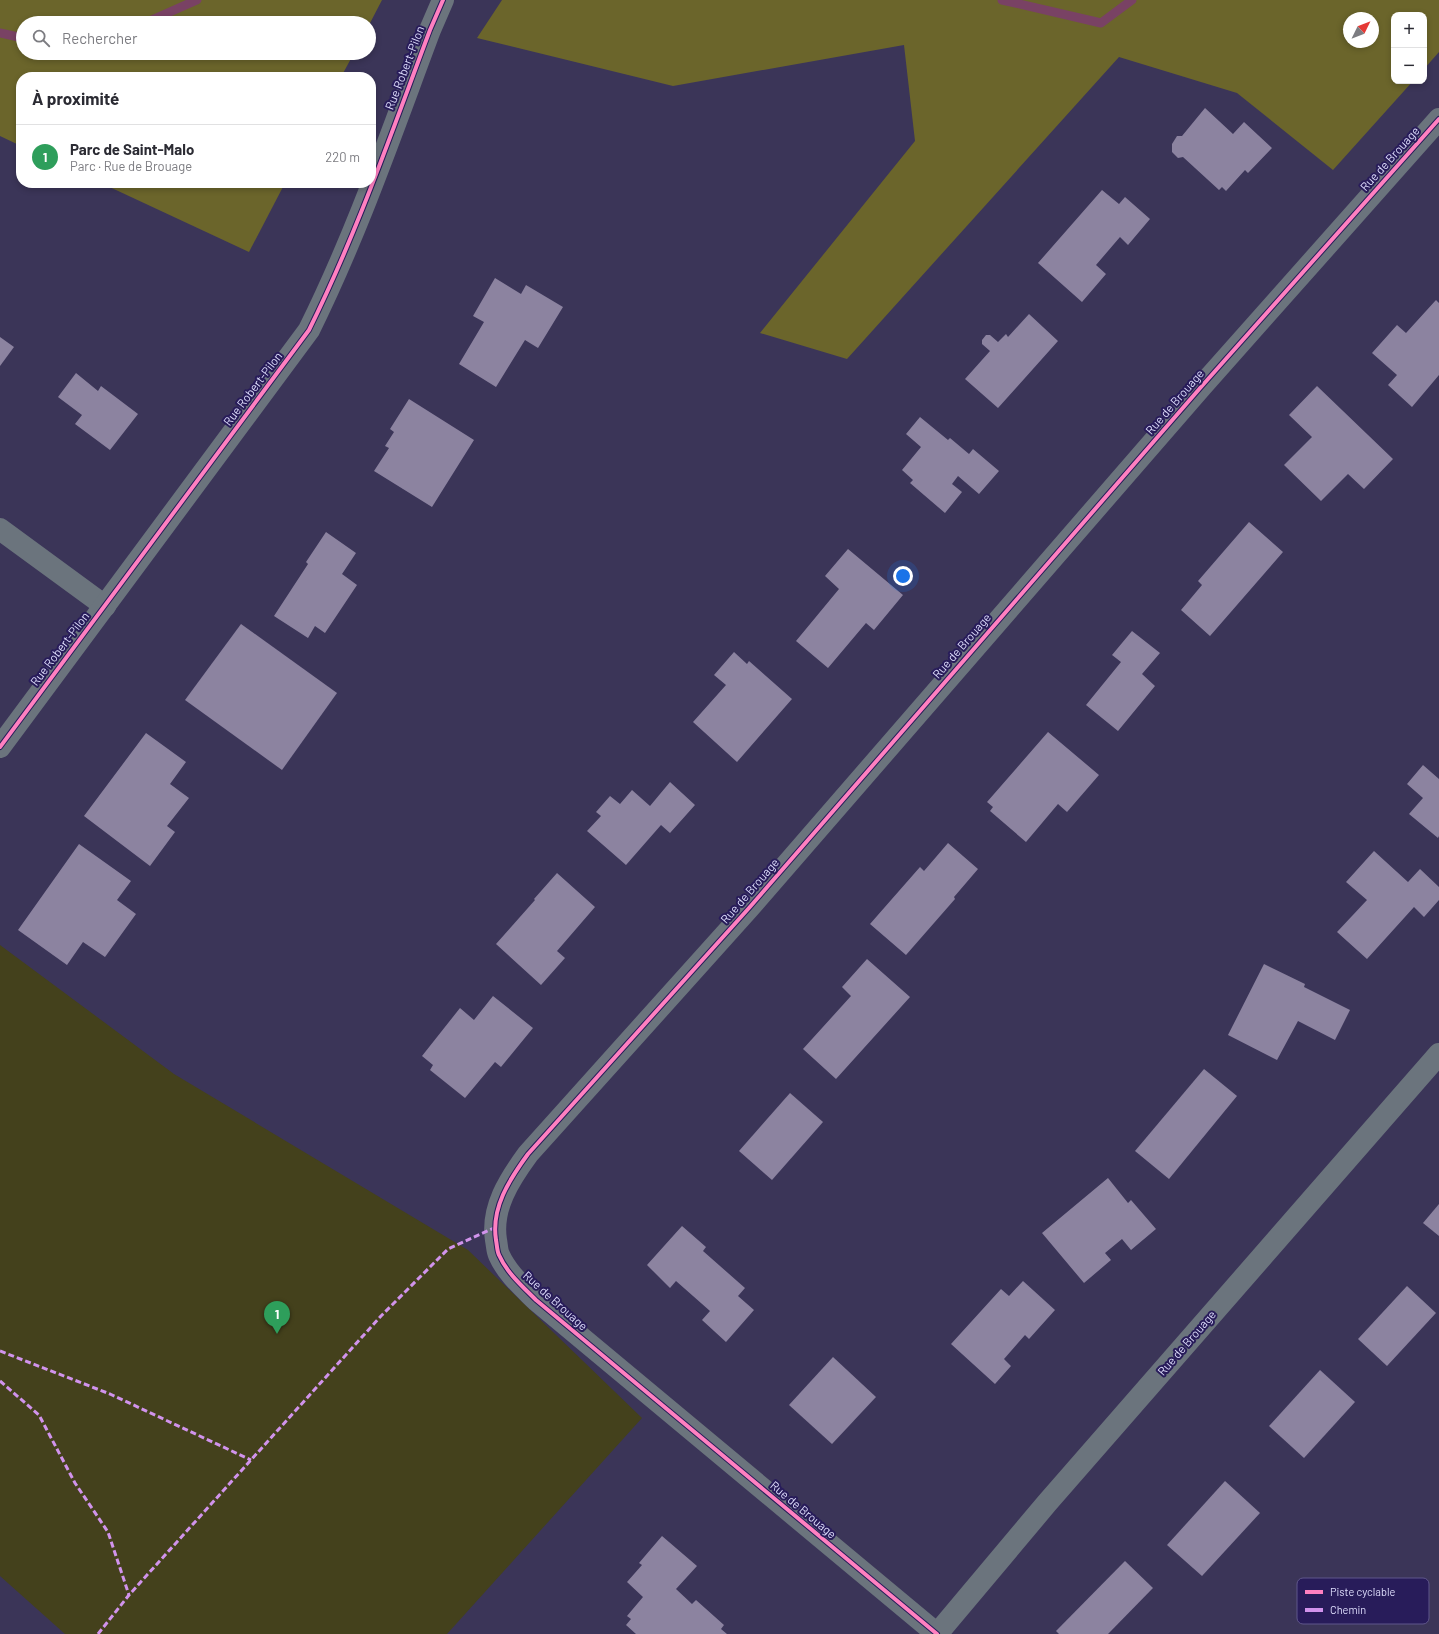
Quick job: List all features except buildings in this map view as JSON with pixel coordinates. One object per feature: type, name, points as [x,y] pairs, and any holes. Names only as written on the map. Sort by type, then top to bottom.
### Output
[{"type":"street","name":"Rue Robert-Pilon","points":[[376,174],[430,30],[443,0]]},
{"type":"street","name":"Rue de Brouage","points":[[1439,119],[1201,387],[754,902],[528,1154],[510,1178],[500,1202],[494,1228],[498,1254],[512,1276],[536,1300],[937,1634],[1047,1503],[1439,1054]]},
{"type":"street","name":"Rue Robert-Pilon","points":[[0,747],[310,330],[334,279],[371,188]]},
{"type":"street","points":[[0,529],[105,606]]},
{"type":"shaded area","points":[[0,0],[382,0],[374,16],[16,16],[16,60],[350,60],[344,72],[16,72],[16,144],[0,136]]},
{"type":"shaded area","points":[[502,0],[1439,0],[1439,52],[1427,66],[1427,12],[1391,12],[1391,84],[1410,84],[1333,170],[1237,93],[1119,57],[847,359],[760,333],[915,141],[904,45],[673,86],[477,38]]},
{"type":"shaded area","points":[[112,188],[282,188],[249,252]]},
{"type":"shaded area","points":[[0,945],[174,1074],[468,1250],[642,1418],[447,1634],[65,1634],[0,1576]]},
{"type":"waterway","points":[[161,16],[197,0]]},
{"type":"waterway","points":[[1002,0],[1101,23],[1132,0]]},
{"type":"waterway","points":[[0,33],[16,36]]},
{"type":"marked path","points":[[98,1634],[129,1595],[381,1316],[448,1249],[494,1228]]},
{"type":"marked path","points":[[0,1351],[110,1394],[251,1460]]},
{"type":"marked path","points":[[0,1381],[39,1415],[75,1483],[108,1532],[129,1595]]},
{"type":"cycle path","points":[[376,174],[430,30],[443,0]]},
{"type":"cycle path","points":[[937,1634],[536,1300],[520,1284],[502,1262],[498,1253],[495,1228],[499,1206],[508,1184],[528,1154],[749,908],[1201,387],[1439,119]]},
{"type":"cycle path","points":[[0,747],[309,330],[343,256],[370,188]]},
{"type":"place","name":"Parc de Saint-Malo","points":[[277,1334]]}]
